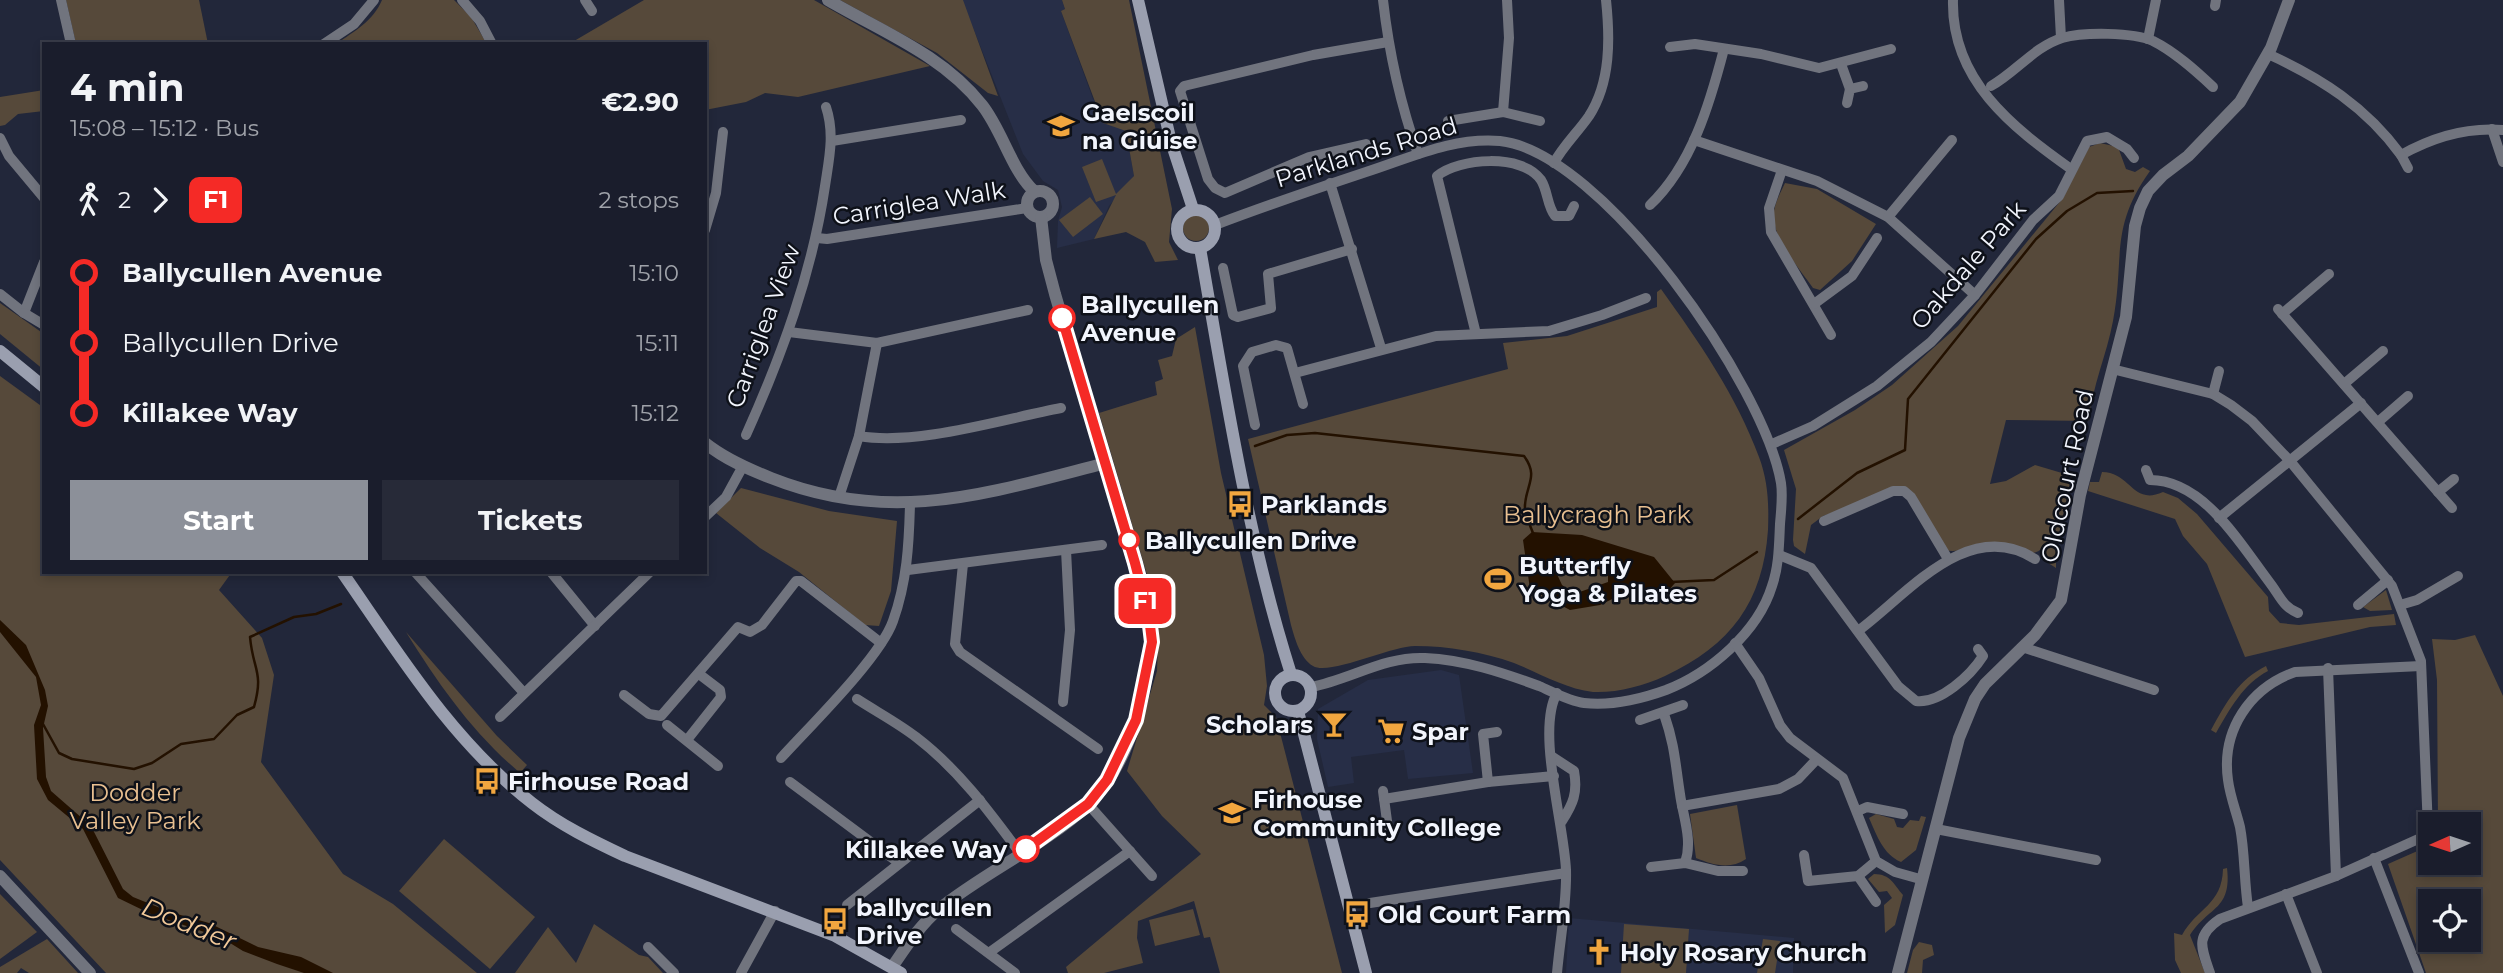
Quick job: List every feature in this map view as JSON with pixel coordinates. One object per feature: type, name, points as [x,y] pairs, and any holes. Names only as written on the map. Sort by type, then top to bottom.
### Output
[{"type":"main road","points":[[1138,0],[1171,142],[1193,209]]},
{"type":"main road","points":[[1193,209],[1209,214],[1215,225],[1213,237],[1200,248],[1186,245],[1177,229],[1180,217],[1193,209]]},
{"type":"main road","points":[[1200,248],[1240,472],[1275,624],[1291,674]]},
{"type":"main road","points":[[0,351],[42,385]]},
{"type":"main road","points":[[343,574],[423,690],[461,737],[534,805],[592,840],[625,856],[835,936],[897,970]]},
{"type":"main road","points":[[1291,674],[1303,677],[1311,687],[1311,699],[1298,711],[1286,710],[1276,697],[1280,680],[1291,674]]},
{"type":"main road","points":[[1298,711],[1366,973]]},
{"type":"street","points":[[61,0],[71,42]]},
{"type":"street","points":[[327,42],[354,24],[374,0]]},
{"type":"street","points":[[462,0],[491,42]]},
{"type":"street","points":[[585,0],[592,11]]},
{"type":"street","points":[[828,0],[949,70],[991,117],[1034,191]]},
{"type":"street","points":[[1383,0],[1388,42],[1404,116],[1418,153]]},
{"type":"street","points":[[1503,112],[1509,38],[1507,0]]},
{"type":"street","points":[[1554,163],[1591,114],[1602,88],[1610,40],[1606,0]]},
{"type":"street","points":[[1953,0],[1956,32],[1964,60],[1987,100],[2026,137],[2071,169]]},
{"type":"street","points":[[2059,0],[2061,38]]},
{"type":"street","points":[[2148,39],[2156,0]]},
{"type":"street","name":"Oldcourt Road","points":[[1898,973],[1920,879],[1959,738],[1975,699],[1985,684],[2035,635],[2061,600],[2080,495],[2126,317],[2135,226],[2140,208],[2163,175],[2188,156],[2227,118],[2268,54],[2289,0]]},
{"type":"street","points":[[1991,86],[2028,57],[2061,38],[2110,34],[2148,39],[2194,69],[2213,87]]},
{"type":"street","points":[[1366,144],[1309,157],[1225,193],[1215,188],[1208,179],[1180,91],[1184,86],[1287,61],[1388,42]]},
{"type":"street","points":[[1670,47],[1695,44],[1819,68],[1891,49]]},
{"type":"street","points":[[1650,205],[1664,189],[1694,140],[1724,49]]},
{"type":"street","points":[[2268,54],[2320,79],[2343,95],[2383,132],[2402,155],[2408,168]]},
{"type":"street","points":[[1841,64],[1850,89],[1847,103]]},
{"type":"street","points":[[1850,89],[1863,86]]},
{"type":"street","name":"Carriglea View","points":[[746,435],[789,332],[817,238],[832,141],[826,107]]},
{"type":"street","points":[[1448,121],[1503,112],[1540,121]]},
{"type":"street","points":[[832,141],[961,120]]},
{"type":"street","points":[[2402,155],[2451,134],[2498,129],[2503,162]]},
{"type":"street","points":[[707,223],[716,193],[723,132]]},
{"type":"street","name":"Oakdale Park","points":[[1772,444],[1813,426],[1877,386],[1931,342],[1975,295],[2033,220],[2059,195],[2081,149],[2094,138],[2107,137],[2117,141],[2134,158]]},
{"type":"street","points":[[0,138],[9,156],[42,196]]},
{"type":"street","points":[[1694,140],[1816,181],[1888,217],[1975,295]]},
{"type":"street","points":[[1888,217],[1952,140]]},
{"type":"street","name":"Parklands Road","points":[[1215,225],[1418,153],[1458,143],[1501,141],[1524,146],[1554,163],[1596,195],[1673,279],[1732,367],[1772,444],[1782,486],[1779,555],[1772,587],[1749,629],[1702,669],[1665,690],[1623,702],[1580,702],[1482,666],[1421,658],[1384,664],[1311,687]]},
{"type":"street","points":[[1476,334],[1437,176],[1476,162],[1515,164],[1541,180],[1555,216],[1569,216],[1574,206]]},
{"type":"street","points":[[1782,170],[1769,208],[1771,232],[1831,335]]},
{"type":"street","points":[[1331,183],[1381,348]]},
{"type":"street","points":[[1034,191],[1027,200],[1027,208],[1032,215],[1041,218]]},
{"type":"street","points":[[1034,191],[1043,191],[1052,199],[1051,211],[1041,218]]},
{"type":"street","name":"Carriglea Walk","points":[[817,238],[827,239],[1027,208]]},
{"type":"street","points":[[897,970],[938,910],[1088,804],[1115,766],[1136,720],[1152,642],[1149,617],[1046,260],[1041,218]]},
{"type":"street","points":[[1814,304],[1852,276],[1877,238]]},
{"type":"street","points":[[1223,268],[1233,315],[1238,317],[1271,307],[1268,274],[1352,249]]},
{"type":"street","points":[[24,313],[42,266]]},
{"type":"street","points":[[2329,274],[2280,312],[2452,508]]},
{"type":"street","points":[[0,294],[42,324]]},
{"type":"street","points":[[1295,373],[1381,348],[1436,336],[1549,331],[1602,316],[1646,298]]},
{"type":"street","points":[[789,332],[877,343],[1028,310]]},
{"type":"street","points":[[839,497],[859,436],[877,343]]},
{"type":"street","points":[[1255,425],[1243,366],[1246,357],[1252,352],[1284,345],[1303,404]]},
{"type":"street","points":[[2344,384],[2383,351]]},
{"type":"street","points":[[2112,369],[2213,394],[2252,421],[2290,461],[2388,580],[2400,605],[2421,666],[2428,829],[2425,835],[2336,876],[2248,907],[2207,928],[2202,939],[2203,953],[2210,973]]},
{"type":"street","points":[[2213,394],[2219,371]]},
{"type":"street","points":[[2378,422],[2408,396]]},
{"type":"street","points":[[2219,518],[2361,402]]},
{"type":"street","points":[[859,436],[878,438],[958,430],[1061,408]]},
{"type":"street","points":[[707,444],[743,466],[794,488],[887,505],[1009,489],[1106,463]]},
{"type":"street","points":[[707,515],[726,497],[743,466]]},
{"type":"street","points":[[2146,470],[2150,480],[2166,481],[2188,491],[2219,518],[2278,593],[2285,608],[2298,613]]},
{"type":"street","points":[[2438,492],[2454,478]]},
{"type":"street","points":[[1824,521],[1893,491],[1904,491],[1911,497],[1948,559]]},
{"type":"street","points":[[780,758],[881,643],[893,623],[908,569],[910,504]]},
{"type":"street","points":[[908,569],[1102,545]]},
{"type":"street","points":[[1858,631],[1948,559],[1966,550],[1988,547],[2012,550],[2035,559]]},
{"type":"street","points":[[1063,702],[1070,630],[1066,550]]},
{"type":"street","points":[[1779,555],[1811,568],[1898,686],[1916,701],[1935,699],[1955,684],[1983,656],[1978,649]]},
{"type":"street","points":[[963,564],[955,644],[960,652],[1098,749]]},
{"type":"street","points":[[417,574],[524,693]]},
{"type":"street","points":[[553,574],[595,626]]},
{"type":"street","points":[[500,718],[648,574]]},
{"type":"street","points":[[2400,605],[2417,600],[2458,576]]},
{"type":"street","points":[[2358,605],[2388,580]]},
{"type":"street","points":[[624,695],[649,714],[661,716],[738,627],[750,632],[762,625],[796,581],[804,583],[881,643]]},
{"type":"street","points":[[1735,643],[1759,678],[1780,725],[1790,738],[1843,778],[1876,861],[1895,872],[1920,879]]},
{"type":"street","points":[[2022,647],[2154,690]]},
{"type":"street","points":[[2248,907],[2239,827],[2228,778],[2228,749],[2233,727],[2248,702],[2276,679],[2308,669],[2421,666]]},
{"type":"street","points":[[2328,668],[2336,876]]},
{"type":"street","points":[[687,740],[721,697],[720,690],[699,674]]},
{"type":"street","points":[[1557,693],[1552,703],[1549,730],[1553,776],[1562,821],[1566,873],[1557,973]]},
{"type":"street","points":[[857,699],[919,739],[980,800],[1020,853]]},
{"type":"street","points":[[1640,720],[1664,714],[1683,705]]},
{"type":"street","points":[[1664,714],[1676,749],[1682,806],[1689,837],[1685,863]]},
{"type":"street","points":[[667,724],[718,766]]},
{"type":"street","points":[[1488,782],[1483,734],[1497,732]]},
{"type":"street","points":[[1551,756],[1574,771],[1576,798],[1562,821]]},
{"type":"street","points":[[1682,806],[1779,789],[1798,779],[1816,760]]},
{"type":"street","points":[[1389,836],[1383,795],[1553,776]]},
{"type":"street","points":[[790,782],[899,863]]},
{"type":"street","points":[[847,905],[980,800]]},
{"type":"street","points":[[1088,804],[1152,876]]},
{"type":"street","points":[[1858,811],[1867,807],[1902,814]]},
{"type":"street","points":[[1936,829],[2096,860]]},
{"type":"street","points":[[990,952],[1130,851]]},
{"type":"street","points":[[1804,855],[1808,881],[1858,876],[1876,861]]},
{"type":"street","points":[[2374,858],[2420,973]]},
{"type":"street","points":[[1651,867],[1685,863],[1718,871],[1744,871]]},
{"type":"street","points":[[1370,903],[1566,873]]},
{"type":"street","points":[[0,876],[90,973]]},
{"type":"street","points":[[1858,876],[1876,902]]},
{"type":"street","points":[[2286,894],[2316,973]]},
{"type":"street","points":[[741,973],[775,911]]},
{"type":"street","points":[[956,929],[1015,973]]},
{"type":"street","points":[[648,947],[674,973]]},
{"type":"shaded area","name":"Gaelscoil na Giúise","points":[[962,0],[1062,0],[1065,9],[1061,11],[1093,99],[1126,130],[1134,176],[1109,206],[1094,239],[1057,248],[1058,221],[1062,207],[1058,190],[1043,181],[1023,154]]},
{"type":"shaded area","points":[[1441,670],[1459,675],[1473,773],[1408,779],[1404,750],[1351,757],[1354,783],[1328,787],[1317,739],[1318,709],[1368,680]]},
{"type":"shaded area","points":[[1569,918],[1794,938],[1793,973],[1566,973]]},
{"type":"green space","points":[[66,0],[199,0],[208,42],[76,42]]},
{"type":"green space","points":[[382,0],[454,0],[471,17],[486,42],[339,42],[357,30]]},
{"type":"green space","points":[[644,0],[814,0],[930,66],[798,97],[765,93],[746,102],[707,110],[707,42],[572,42]]},
{"type":"green space","points":[[840,0],[963,0],[998,96],[988,93],[937,53]]},
{"type":"green space","points":[[1062,0],[1129,0],[1172,209],[1169,242],[1178,260],[1155,262],[1145,242],[1126,232],[1094,239],[1116,195],[1096,202],[1082,167],[1102,159],[1116,194],[1134,176],[1126,131],[1103,123],[1061,11],[1065,9]]},
{"type":"green space","points":[[42,90],[42,111],[18,114],[0,126],[0,97]]},
{"type":"green space","points":[[2100,143],[2118,147],[2126,169],[2135,172],[2143,167],[2150,171],[2137,191],[2123,227],[2113,321],[2093,395],[2089,421],[2006,420],[1990,484],[2006,481],[2035,465],[2072,476],[2056,547],[2056,568],[2045,561],[2047,555],[2040,550],[2023,553],[1984,546],[1956,551],[1945,550],[1905,489],[1823,516],[1811,525],[1805,554],[1794,546],[1796,489],[1784,450],[1855,410],[1892,385],[1958,326],[2063,198],[2089,147]]},
{"type":"green space","points":[[1785,183],[1817,189],[1876,224],[1852,261],[1820,290],[1813,288],[1795,264],[1776,229],[1774,210]]},
{"type":"green space","points":[[1090,197],[1103,214],[1073,237],[1059,220]]},
{"type":"green space","points":[[1196,215],[1206,218],[1209,228],[1206,238],[1196,241],[1186,238],[1183,228],[1186,218]]},
{"type":"green space","name":"Ballycragh Park","points":[[1661,289],[1703,349],[1728,391],[1750,434],[1766,484],[1768,530],[1759,579],[1751,600],[1725,635],[1688,664],[1665,676],[1630,688],[1602,692],[1573,688],[1514,663],[1490,656],[1440,647],[1404,647],[1332,667],[1321,668],[1308,663],[1291,625],[1248,439],[1508,369],[1503,343],[1567,336],[1657,307],[1657,292]]},
{"type":"green space","points":[[0,303],[42,333],[42,368],[0,334]]},
{"type":"green space","points":[[1195,327],[1221,473],[1264,655],[1267,686],[1264,705],[1276,717],[1342,973],[1220,973],[1210,937],[1204,938],[1194,901],[1138,921],[1137,938],[1143,963],[1104,973],[1068,973],[1066,967],[1201,854],[1162,816],[1127,771],[1157,671],[1159,615],[1099,413],[1157,395],[1155,382],[1163,379],[1158,360],[1172,356],[1176,339]]},
{"type":"green space","name":"Dodder Valley Park","points":[[0,376],[42,407],[42,574],[231,574],[219,590],[262,638],[274,675],[261,762],[343,874],[393,904],[477,973],[106,973],[0,860]]},
{"type":"green space","points":[[2102,472],[2112,473],[2144,495],[2163,492],[2178,498],[2197,514],[2268,597],[2269,611],[2280,623],[2299,625],[2394,614],[2396,625],[2370,627],[2245,657],[2207,564],[2183,536],[2175,519],[2088,491],[2090,482],[2099,482]]},
{"type":"green space","points":[[741,488],[829,511],[897,521],[891,591],[879,626],[865,625],[799,572],[760,548],[716,513]]},
{"type":"green space","points":[[2386,590],[2392,610],[2370,611],[2363,607]]},
{"type":"green space","points":[[406,632],[497,736],[527,765],[520,773],[457,707]]},
{"type":"green space","points":[[2475,635],[2503,696],[2503,973],[2426,973],[2419,952],[2481,952],[2481,889],[2418,889],[2418,950],[2388,864],[2418,851],[2418,875],[2482,875],[2482,812],[2438,812],[2437,680],[2432,639],[2455,640]]},
{"type":"green space","points":[[2266,666],[2268,671],[2244,690],[2216,733],[2211,730],[2240,685]]},
{"type":"green space","points":[[1737,805],[1746,859],[1721,865],[1696,858],[1690,814]]},
{"type":"green space","points":[[1876,814],[1894,819],[1897,827],[1903,828],[1910,820],[1919,821],[1921,816],[1926,817],[1916,850],[1901,862],[1885,849],[1878,838],[1869,818]]},
{"type":"green space","points":[[444,839],[535,917],[490,969],[399,891]]},
{"type":"green space","points":[[2227,868],[2228,882],[2222,900],[2190,935],[2205,973],[2181,973],[2175,960],[2174,933],[2182,935],[2214,899],[2222,881],[2223,869]]},
{"type":"green space","points":[[1874,874],[1888,878],[1903,895],[1895,925],[1885,933],[1884,905],[1892,898],[1887,891],[1879,892],[1868,879]]},
{"type":"green space","points":[[0,894],[37,932],[0,959]]},
{"type":"green space","points":[[1193,909],[1200,935],[1155,946],[1149,920]]},
{"type":"green space","points":[[594,924],[639,955],[648,957],[663,973],[515,973],[548,927],[576,963]]},
{"type":"green space","points":[[1624,924],[1689,929],[1686,973],[1621,973]]},
{"type":"green space","points":[[47,939],[78,973],[29,973],[21,968],[17,973],[0,973],[0,967]]},
{"type":"green space","points":[[1763,939],[1780,941],[1775,973],[1757,973]]},
{"type":"green space","points":[[1919,942],[1932,945],[1934,955],[1923,960],[1922,973],[1907,973],[1913,950]]},
{"type":"water","points":[[1532,532],[1582,535],[1654,557],[1675,583],[1668,591],[1637,587],[1600,605],[1570,610],[1530,589],[1523,540]],"holes":[[[1568,564],[1608,571],[1608,582],[1574,594],[1562,585],[1556,572]]]},
{"type":"water","name":"Dodder","points":[[0,620],[26,645],[45,690],[48,706],[43,728],[46,777],[51,791],[91,826],[123,889],[133,897],[170,912],[209,923],[258,947],[301,957],[333,973],[304,973],[277,964],[243,951],[222,938],[151,914],[118,898],[83,829],[48,800],[37,779],[34,725],[41,705],[36,677],[0,632]]},
{"type":"waterway","points":[[1798,519],[1857,473],[1905,450],[1908,399],[2036,239],[2067,211],[2097,193],[2133,191]]},
{"type":"waterway","points":[[1255,446],[1287,435],[1315,433],[1524,456],[1531,469],[1525,508],[1533,533]]},
{"type":"waterway","points":[[1671,582],[1714,580],[1757,552]]},
{"type":"waterway","points":[[43,724],[59,753],[72,759],[134,769],[152,763],[181,744],[214,739],[237,715],[254,707],[258,678],[250,637],[294,617],[316,614],[341,604]]},
{"type":"bus line","name":"F1","points":[[1026,849],[1088,804],[1107,780],[1136,720],[1152,642],[1149,617],[1135,563],[1062,318]]},
{"type":"place","name":"Gaelscoil na Giúise","points":[[1061,126]]},
{"type":"place","name":"Ballycullen Avenue","points":[[1062,318]]},
{"type":"place","name":"Parklands","points":[[1240,504]]},
{"type":"place","name":"Ballycullen Drive","points":[[1129,540]]},
{"type":"place","name":"Butterfly Yoga & Pilates","points":[[1498,579]]},
{"type":"place","name":"Scholars","points":[[1334,724]]},
{"type":"place","name":"Spar","points":[[1391,731]]},
{"type":"place","name":"Firhouse Road","points":[[487,781]]},
{"type":"place","name":"Firhouse Community College","points":[[1232,813]]},
{"type":"place","name":"Killakee Way","points":[[1026,849]]},
{"type":"place","name":"Old Court Farm","points":[[1357,914]]},
{"type":"place","name":"ballycullen Drive","points":[[835,921]]},
{"type":"place","name":"Holy Rosary Church","points":[[1599,952]]}]
